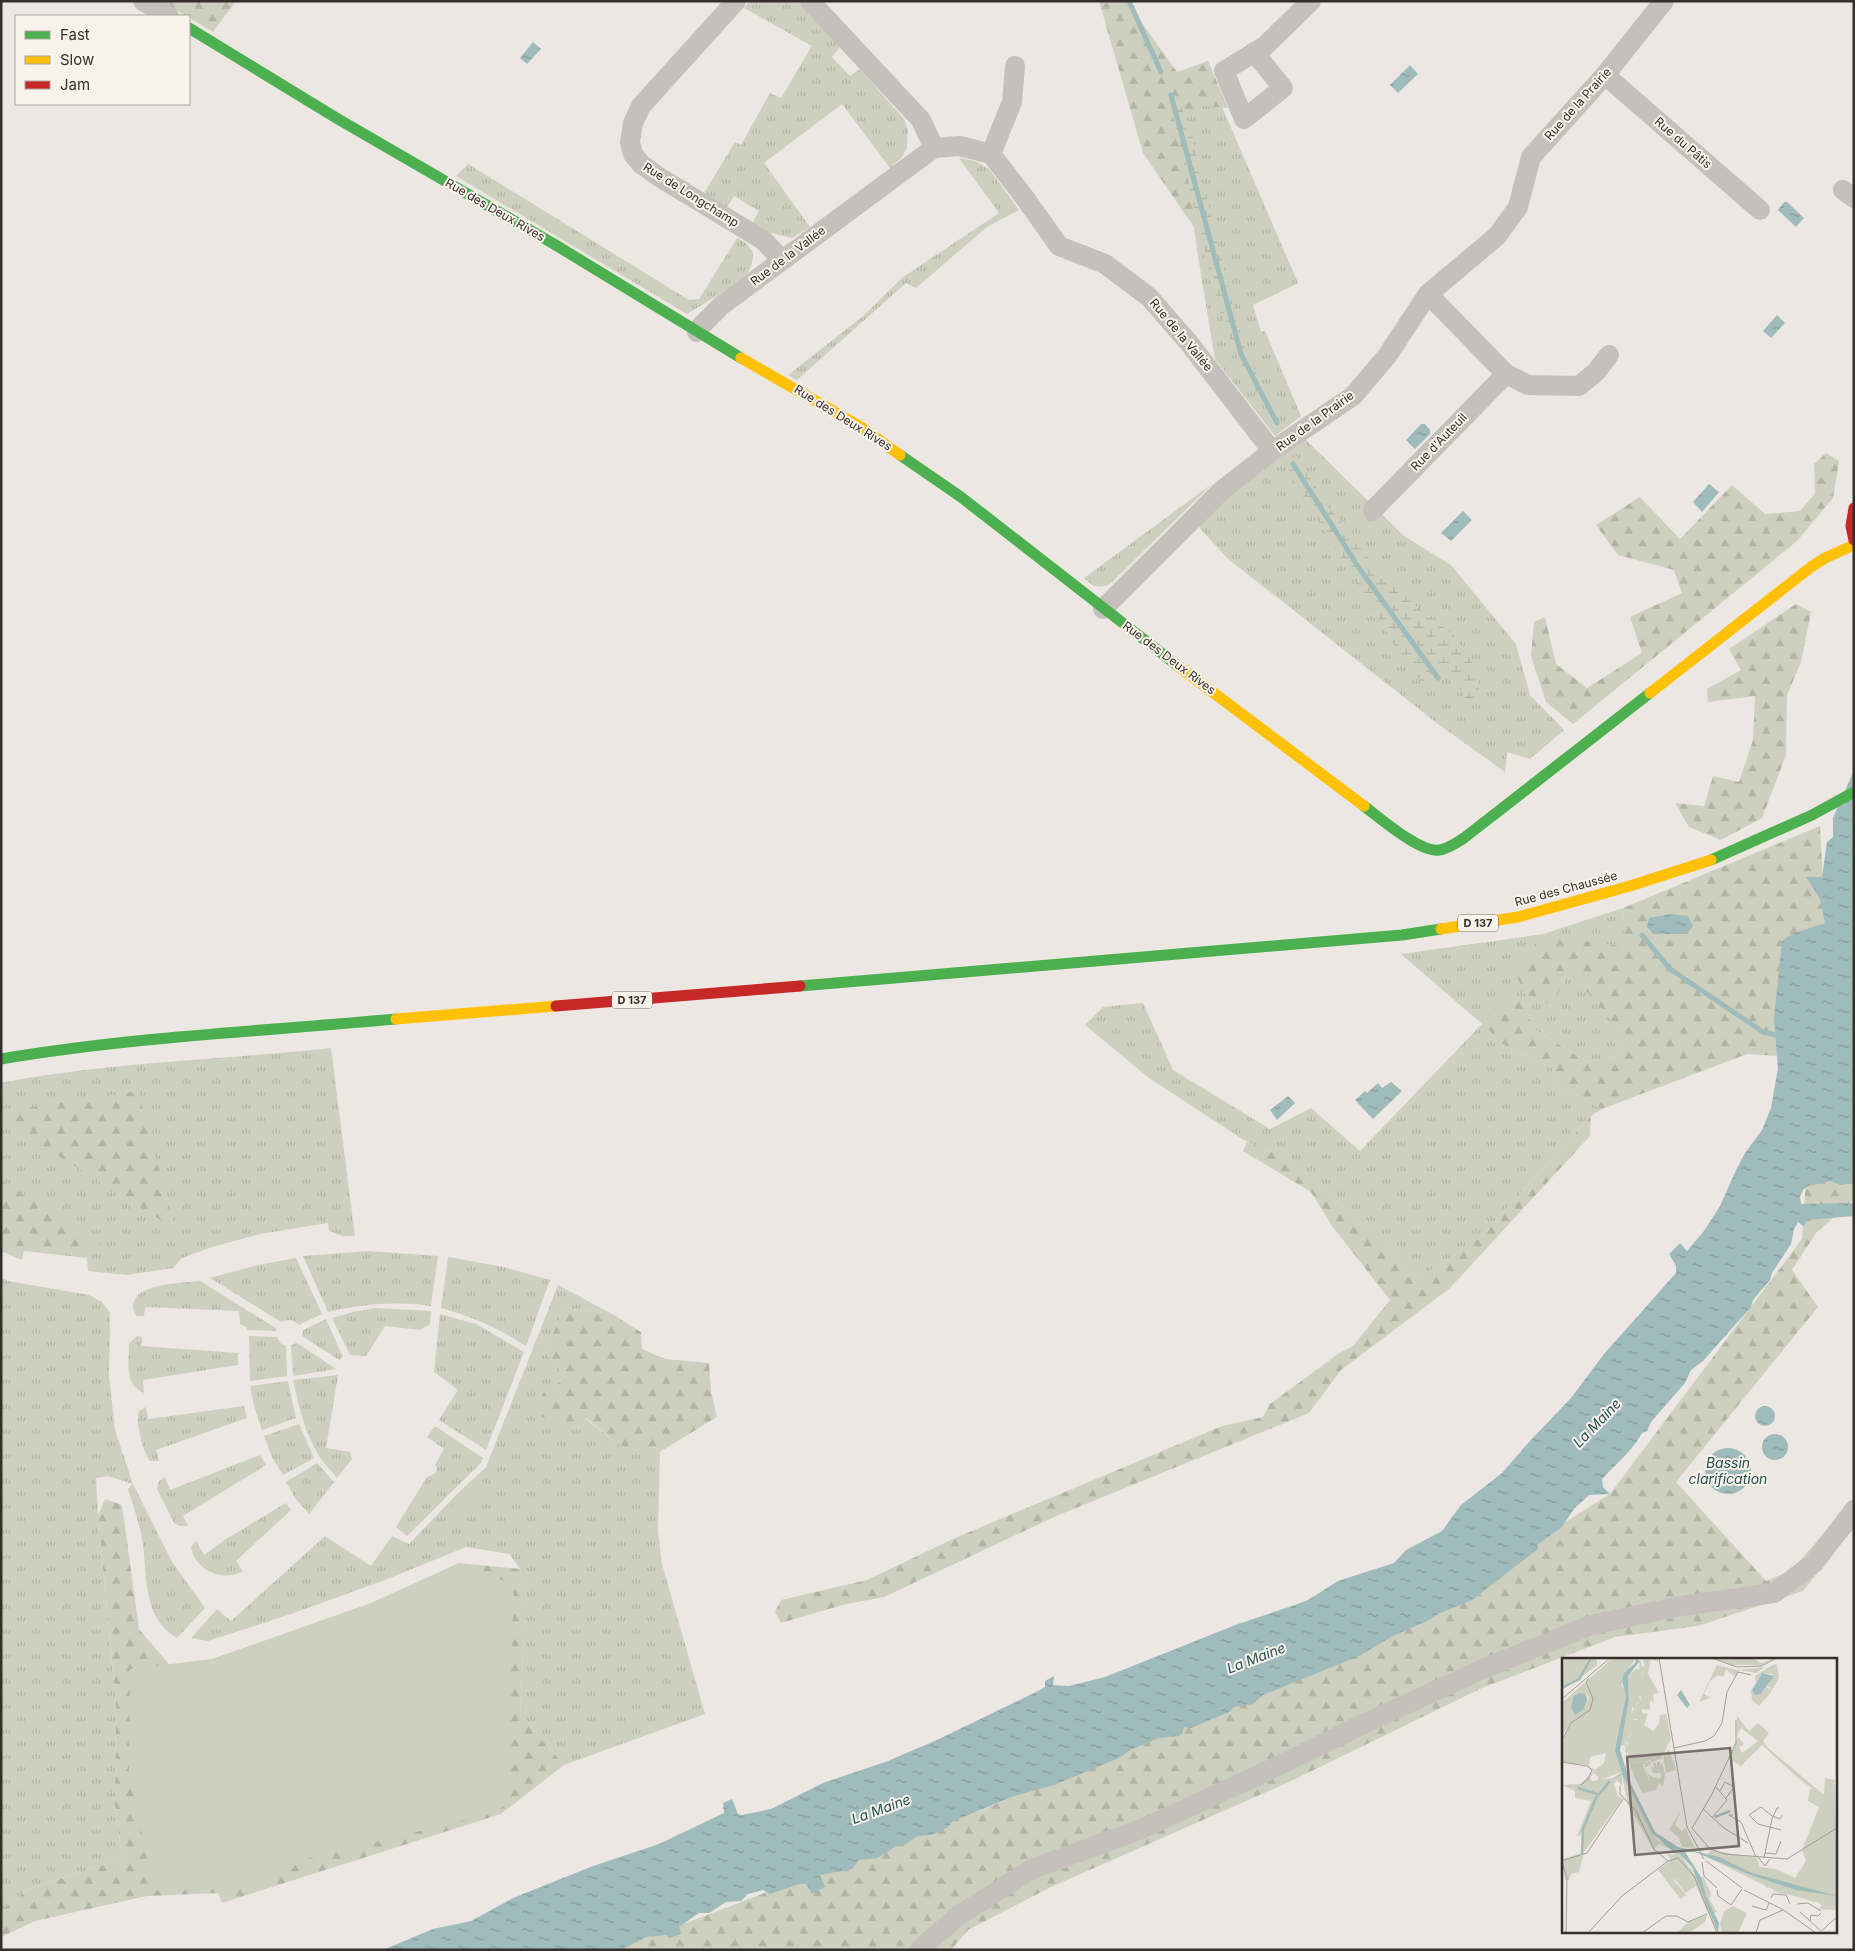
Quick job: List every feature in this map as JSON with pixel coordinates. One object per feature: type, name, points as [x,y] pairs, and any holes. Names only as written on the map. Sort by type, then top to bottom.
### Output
[{"type":"street","points":[[142,1],[167,15]]},
{"type":"street","name":"Rue de Longchamp","points":[[736,1],[641,106],[633,123],[630,142],[633,154],[641,164],[659,177],[763,240],[782,260]]},
{"type":"street","points":[[810,1],[921,120],[934,148],[960,146],[991,154],[1012,102],[1015,66]]},
{"type":"street","points":[[1254,52],[1265,46],[1311,1]]},
{"type":"street","name":"Rue de la Prairie","points":[[1103,609],[1221,491],[1272,451],[1353,396],[1387,356],[1428,294],[1497,236],[1518,206],[1531,157],[1605,75],[1664,1]]},
{"type":"street","name":"Rue des Deux Rives","points":[[190,29],[338,119],[554,244],[698,332],[861,427],[961,497],[1103,609],[1405,837],[1435,851],[1445,850],[1459,841],[1825,558],[1854,545]]},
{"type":"street","name":"Rue du Pâtis","points":[[1605,75],[1760,210]]},
{"type":"street","name":"Rue de la Vallée","points":[[698,332],[702,325],[722,305],[934,148]]},
{"type":"street","name":"Rue de la Vallée","points":[[991,154],[1059,246],[1105,264],[1149,297],[1189,343],[1272,451]]},
{"type":"street","points":[[1428,294],[1506,374],[1528,385],[1579,386],[1596,372],[1609,356]]},
{"type":"street","name":"Rue d'Auteuil","points":[[1372,510],[1506,374]]},
{"type":"street","points":[[1854,508],[1851,526],[1854,540]]},
{"type":"street","name":"Rue des Chaussée","points":[[13,1058],[67,1048],[116,1043],[1402,935],[1518,917],[1638,884],[1713,859],[1812,814],[1854,792]]},
{"type":"street","name":"D 137","points":[[1,1059],[13,1058]]},
{"type":"street","name":"D 137","points":[[1,1063],[13,1058]]},
{"type":"street","points":[[919,1950],[958,1916],[1032,1869],[1139,1830],[1485,1668],[1591,1625],[1681,1606],[1774,1593],[1814,1563],[1854,1510]]},
{"type":"green space","points":[[161,1],[236,1],[213,32],[190,18],[190,15],[184,15]]},
{"type":"green space","points":[[750,1],[799,2],[840,47],[832,57],[850,76],[860,69],[904,119],[908,130],[907,148],[901,158],[890,168],[842,104],[764,163],[810,227],[792,238],[764,231],[752,224],[759,211],[734,196],[726,209],[703,195],[735,142],[741,145],[770,93],[781,98],[812,46],[744,8]]},
{"type":"green space","points":[[1099,1],[1126,1],[1177,72],[1208,61],[1228,108],[1202,106],[1185,117],[1207,246],[1143,153]]},
{"type":"green space","points":[[1175,95],[1189,123],[1242,343],[1262,386],[1256,392],[1231,345],[1213,287],[1169,99]]},
{"type":"green space","points":[[1202,100],[1219,100],[1298,283],[1253,305],[1261,332],[1265,331],[1301,416],[1275,436],[1215,359],[1197,250],[1179,117]]},
{"type":"green space","points":[[959,158],[975,161],[989,169],[1019,210],[987,227],[916,288],[906,283],[797,380],[788,375],[862,317],[903,277],[999,213]]},
{"type":"green space","points":[[468,164],[689,300],[699,299],[737,238],[746,243],[753,252],[750,269],[730,287],[687,314],[456,176]]},
{"type":"green space","points":[[1305,439],[1404,536],[1451,565],[1516,644],[1530,695],[1564,730],[1530,759],[1507,752],[1505,772],[1438,724],[1227,558],[1198,526],[1226,496]]},
{"type":"green space","points":[[1826,453],[1839,461],[1833,498],[1797,541],[1573,724],[1546,702],[1531,656],[1534,622],[1545,617],[1556,664],[1587,688],[1642,653],[1630,617],[1682,593],[1674,570],[1618,555],[1596,525],[1640,497],[1680,539],[1732,485],[1765,514],[1800,511],[1815,494],[1814,464]]},
{"type":"green space","points":[[1296,455],[1327,506],[1351,533],[1377,570],[1401,587],[1416,606],[1453,634],[1472,662],[1480,693],[1478,702],[1469,704],[1452,676],[1442,668],[1423,684],[1395,646],[1284,465]]},
{"type":"green space","points":[[1212,484],[1110,584],[1096,586],[1084,578]]},
{"type":"green space","points":[[1796,604],[1811,612],[1801,662],[1787,695],[1786,755],[1762,818],[1721,840],[1689,827],[1675,803],[1704,806],[1713,776],[1739,782],[1753,740],[1755,696],[1708,702],[1707,689],[1741,670],[1729,649]]},
{"type":"green space","points":[[1820,826],[1825,923],[1782,941],[1778,1056],[1747,1054],[1602,1109],[1558,1085],[1552,1068],[1504,1045],[1483,1024],[1503,997],[1524,1004],[1534,1029],[1587,1062],[1618,1056],[1627,1037],[1570,973],[1551,1005],[1523,993],[1515,970],[1543,934],[1624,947],[1623,908]]},
{"type":"green space","points":[[1623,908],[1625,948],[1543,934]]},
{"type":"green space","points":[[1543,934],[1570,972],[1627,1037],[1618,1056],[1587,1062],[1534,1029],[1524,1004],[1504,1045],[1552,1068],[1558,1085],[1602,1109],[1591,1116],[1480,1238],[1417,1279],[1379,1238],[1287,1158],[1247,1142],[1149,1078],[1085,1025],[1103,1007],[1143,1003],[1173,1070],[1270,1129],[1311,1108],[1360,1151],[1482,1024],[1401,954]]},
{"type":"green space","points":[[331,1048],[355,1236],[343,1236],[329,1231],[328,1223],[260,1234],[212,1247],[182,1258],[173,1268],[127,1275],[88,1271],[87,1258],[24,1251],[22,1260],[1,1251],[1,1083],[84,1070]]},
{"type":"green space","points":[[138,1091],[175,1229],[1,1120],[1,1112]]},
{"type":"green space","points":[[1591,1116],[1590,1136],[1450,1288],[1341,1370],[1309,1413],[1054,1517],[884,1597],[846,1604],[781,1623],[775,1612],[781,1600],[867,1580],[955,1538],[1222,1426],[1263,1417],[1270,1404],[1338,1354],[1353,1346],[1390,1300],[1332,1226],[1311,1192],[1243,1151],[1247,1142],[1287,1158],[1379,1238],[1417,1279],[1480,1238]]},
{"type":"green space","points":[[1854,1154],[1854,1199],[1816,1233],[1792,1270],[1818,1307],[1676,1482],[1766,1581],[1792,1570],[1854,1498],[1854,1528],[1803,1591],[1698,1626],[1615,1637],[1482,1688],[1289,1782],[1049,1888],[968,1930],[951,1950],[615,1950],[985,1809],[1439,1601],[1610,1494],[1802,1239],[1806,1177]]},
{"type":"green space","points":[[1,1180],[101,1244],[66,1253],[24,1248],[1,1241]]},
{"type":"green space","points":[[369,1251],[438,1256],[431,1306],[379,1304],[328,1312],[303,1256]]},
{"type":"green space","points":[[448,1257],[504,1267],[550,1280],[526,1346],[505,1333],[465,1315],[441,1308]]},
{"type":"green space","points":[[296,1258],[322,1314],[299,1325],[291,1320],[281,1322],[210,1278],[258,1265]]},
{"type":"green space","points":[[1,1278],[8,1281],[89,1295],[102,1302],[110,1313],[109,1376],[115,1430],[133,1484],[108,1476],[96,1478],[116,1703],[115,1803],[122,1859],[29,1889],[1,1910]]},
{"type":"green space","points":[[200,1281],[276,1328],[276,1331],[247,1330],[247,1327],[240,1324],[239,1311],[145,1307],[144,1316],[137,1316],[134,1311],[134,1302],[144,1291],[162,1285]]},
{"type":"green space","points":[[558,1285],[612,1314],[564,1308],[545,1352],[565,1376],[550,1391],[622,1447],[653,1455],[660,1452],[658,1531],[662,1564],[705,1714],[564,1765],[520,1715],[526,1595],[520,1569],[509,1554],[466,1547],[385,1580],[291,1614],[208,1641],[191,1638],[217,1609],[231,1621],[325,1536],[371,1566],[392,1536],[409,1544],[486,1467]]},
{"type":"green space","points":[[375,1308],[431,1311],[430,1324],[420,1330],[385,1326],[366,1356],[350,1355],[332,1318]]},
{"type":"green space","points":[[564,1308],[612,1314],[641,1332],[642,1349],[665,1359],[709,1363],[711,1391],[717,1417],[653,1456],[622,1447],[586,1418],[569,1429],[550,1422],[535,1411],[544,1391],[550,1391],[565,1376],[545,1352]]},
{"type":"green space","points":[[440,1314],[476,1324],[524,1352],[486,1450],[439,1420],[458,1390],[434,1372]]},
{"type":"green space","points":[[326,1319],[343,1357],[339,1360],[302,1336],[303,1330]]},
{"type":"green space","points":[[137,1336],[142,1337],[141,1346],[238,1353],[238,1365],[143,1380],[144,1393],[130,1379],[128,1365],[129,1344]]},
{"type":"green space","points":[[249,1336],[277,1337],[280,1343],[286,1346],[287,1376],[250,1381]]},
{"type":"green space","points":[[297,1343],[336,1369],[293,1376],[291,1345]]},
{"type":"green space","points":[[338,1375],[326,1448],[350,1452],[352,1459],[337,1478],[321,1459],[311,1442],[300,1410],[293,1380]]},
{"type":"green space","points":[[288,1381],[296,1418],[262,1430],[250,1386]]},
{"type":"green space","points":[[244,1406],[247,1418],[156,1450],[159,1461],[150,1461],[147,1456],[140,1437],[138,1422],[139,1411],[146,1407],[148,1419]]},
{"type":"green space","points":[[299,1424],[314,1458],[283,1475],[272,1457],[264,1436]]},
{"type":"green space","points":[[435,1426],[483,1458],[481,1463],[407,1536],[396,1527],[427,1477],[436,1473],[437,1467],[435,1465],[444,1449],[427,1437]]},
{"type":"green space","points":[[260,1455],[266,1465],[183,1516],[188,1526],[180,1526],[174,1523],[157,1489],[159,1481],[165,1477],[170,1490]]},
{"type":"green space","points":[[317,1463],[334,1482],[309,1514],[295,1498],[286,1482]]},
{"type":"green space","points":[[481,1480],[488,1487],[455,1517],[448,1510]]},
{"type":"green space","points":[[133,1484],[172,1562],[205,1608],[177,1638],[165,1629],[157,1619],[148,1594],[142,1538],[128,1489]]},
{"type":"green space","points":[[105,1499],[122,1505],[139,1629],[168,1663],[167,1691],[416,1584],[459,1563],[520,1569],[526,1595],[520,1715],[564,1765],[501,1814],[222,1903],[218,1893],[147,1896],[35,1921],[1,1937],[1,1910],[29,1889],[122,1859],[115,1803],[116,1703],[98,1515]]},
{"type":"green space","points":[[286,1503],[291,1510],[236,1561],[243,1571],[227,1576],[219,1575],[204,1568],[198,1562],[191,1547],[196,1541],[204,1555],[223,1541]]},
{"type":"green space","points":[[459,1563],[514,1585],[505,1806],[493,1813],[299,1861],[286,1875],[258,1886],[154,1891],[129,1773],[130,1669],[212,1659],[371,1603]]},
{"type":"water","points":[[533,42],[541,49],[527,64],[520,58]]},
{"type":"water","points":[[1410,65],[1418,74],[1398,93],[1390,85]]},
{"type":"water","points":[[1784,202],[1787,202],[1804,218],[1796,227],[1778,210]]},
{"type":"water","points":[[1777,315],[1785,323],[1771,338],[1763,331]]},
{"type":"water","points":[[1421,424],[1425,424],[1430,430],[1430,434],[1415,449],[1406,440]]},
{"type":"water","points":[[1709,484],[1719,492],[1702,512],[1693,502]]},
{"type":"water","points":[[1463,511],[1472,520],[1451,541],[1441,533]]},
{"type":"water","name":"La Maine","points":[[1854,770],[1854,1183],[1840,1185],[1831,1181],[1808,1186],[1803,1190],[1800,1197],[1801,1204],[1854,1203],[1854,1216],[1806,1220],[1803,1226],[1798,1222],[1794,1229],[1791,1244],[1772,1273],[1770,1280],[1753,1300],[1751,1307],[1703,1361],[1691,1370],[1685,1383],[1651,1422],[1647,1431],[1642,1433],[1629,1452],[1602,1479],[1603,1487],[1610,1494],[1589,1495],[1574,1509],[1561,1528],[1537,1545],[1538,1549],[1472,1600],[1393,1636],[1359,1656],[1263,1695],[1253,1704],[1234,1707],[1229,1712],[1191,1728],[1184,1727],[1182,1734],[1179,1736],[1159,1738],[1130,1750],[1119,1758],[1054,1785],[1014,1796],[952,1822],[947,1828],[931,1835],[918,1836],[906,1844],[896,1846],[878,1858],[859,1860],[852,1869],[820,1875],[825,1887],[812,1894],[805,1882],[770,1894],[763,1890],[748,1894],[741,1901],[726,1902],[709,1913],[699,1913],[679,1927],[681,1934],[669,1938],[666,1935],[647,1937],[620,1950],[383,1950],[433,1929],[471,1921],[513,1898],[593,1866],[659,1844],[724,1813],[723,1803],[732,1799],[738,1814],[742,1815],[771,1809],[823,1783],[888,1761],[939,1739],[1040,1690],[1045,1687],[1045,1681],[1054,1676],[1053,1685],[1069,1686],[1105,1677],[1238,1624],[1308,1600],[1338,1581],[1394,1563],[1406,1550],[1442,1531],[1461,1505],[1502,1473],[1571,1398],[1604,1354],[1676,1273],[1676,1266],[1669,1254],[1680,1243],[1687,1251],[1704,1231],[1720,1206],[1745,1153],[1762,1130],[1771,1108],[1778,1068],[1774,1018],[1782,941],[1792,934],[1825,923],[1820,899],[1806,877],[1822,877],[1827,842],[1833,837],[1833,818]]},
{"type":"water","points":[[1670,914],[1688,916],[1693,926],[1687,934],[1653,934],[1647,927],[1649,918]]},
{"type":"water","points":[[1391,1082],[1402,1091],[1373,1119],[1355,1100],[1365,1091],[1367,1093],[1378,1083],[1382,1088]]},
{"type":"water","points":[[1288,1096],[1295,1103],[1277,1120],[1270,1110]]},
{"type":"water","points":[[1765,1406],[1772,1409],[1775,1416],[1772,1423],[1765,1426],[1758,1423],[1755,1416],[1758,1409]]},
{"type":"water","points":[[1775,1434],[1784,1438],[1788,1447],[1784,1456],[1775,1460],[1766,1456],[1762,1447],[1766,1438]]},
{"type":"water","name":"Bassin clarification","points":[[1728,1448],[1741,1452],[1747,1458],[1751,1471],[1747,1484],[1741,1490],[1728,1494],[1715,1490],[1709,1484],[1705,1471],[1709,1458],[1715,1452]]},
{"type":"waterway","points":[[1129,1],[1161,72]]},
{"type":"waterway","points":[[1171,95],[1241,354],[1277,423]]},
{"type":"waterway","points":[[1293,464],[1359,568],[1438,678]]},
{"type":"waterway","points":[[1642,935],[1670,969],[1763,1032],[1780,1036]]},
{"type":"traffic: fast","points":[[190,29],[338,119],[554,244],[741,358]]},
{"type":"traffic: fast","points":[[900,455],[961,497],[1178,666]]},
{"type":"traffic: fast","points":[[1364,806],[1411,841],[1439,850],[1452,846],[1650,693]]},
{"type":"traffic: fast","points":[[1711,860],[1812,815],[1854,792]]},
{"type":"traffic: fast","points":[[800,986],[1402,935],[1441,929]]},
{"type":"traffic: fast","points":[[1,1059],[50,1051],[148,1040],[396,1019]]},
{"type":"traffic: slow","points":[[741,358],[861,427],[900,455]]},
{"type":"traffic: slow","points":[[1650,693],[1811,567],[1825,558],[1854,545]]},
{"type":"traffic: slow","points":[[1178,666],[1364,806]]},
{"type":"traffic: slow","points":[[1441,929],[1518,917],[1630,886],[1711,860]]},
{"type":"traffic: slow","points":[[396,1019],[556,1006]]},
{"type":"traffic: jam","points":[[1854,508],[1851,526],[1854,540]]},
{"type":"traffic: jam","points":[[556,1006],[800,986]]}]
